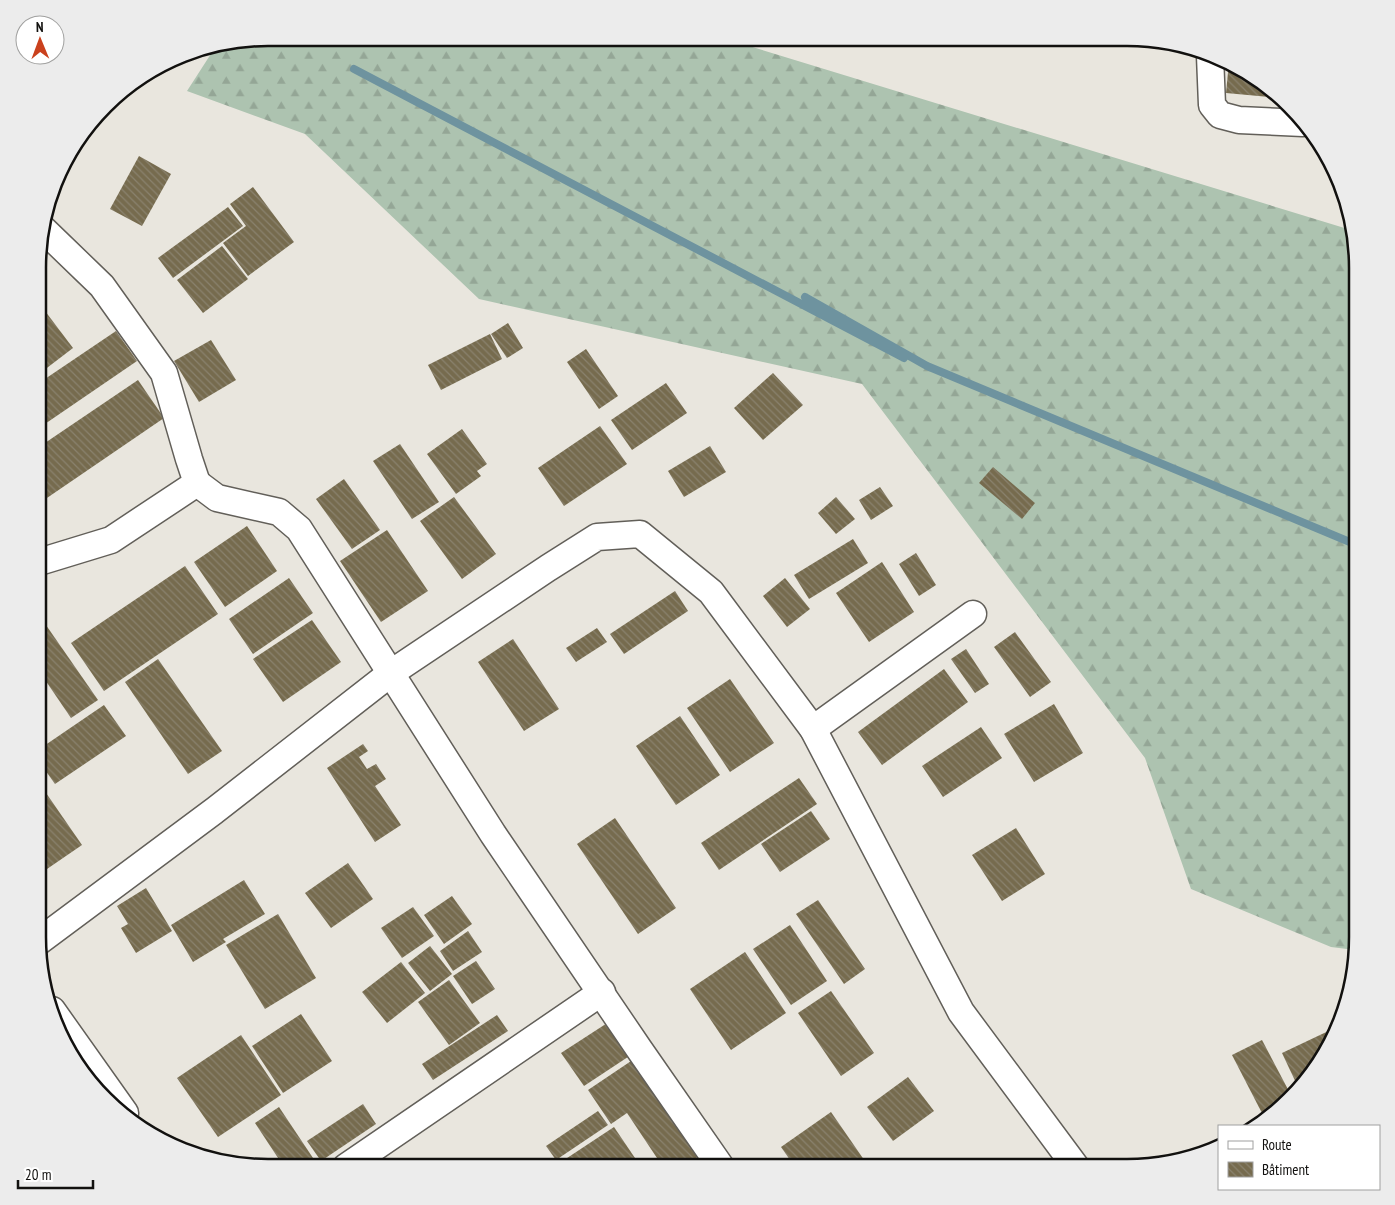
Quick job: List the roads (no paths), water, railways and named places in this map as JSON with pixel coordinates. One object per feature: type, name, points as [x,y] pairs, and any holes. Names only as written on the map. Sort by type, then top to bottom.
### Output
[{"type":"street","points":[[1210,63],[1212,105],[1220,115],[1239,120],[1294,123]]},
{"type":"street","points":[[49,235],[102,286],[164,373],[197,483],[217,498],[279,512],[299,529],[493,834],[715,1159]]},
{"type":"street","points":[[46,560],[111,540],[197,483]]},
{"type":"street","points":[[46,936],[214,811],[391,673],[597,537],[640,534],[711,592],[813,729],[960,1012],[1070,1159]]},
{"type":"street","points":[[813,729],[973,614]]},
{"type":"street","points":[[359,1159],[602,992]]},
{"type":"street","points":[[68,1032],[113,1095]]},
{"type":"waterway","points":[[354,69],[904,358],[805,297],[927,366],[1349,542]]}]
